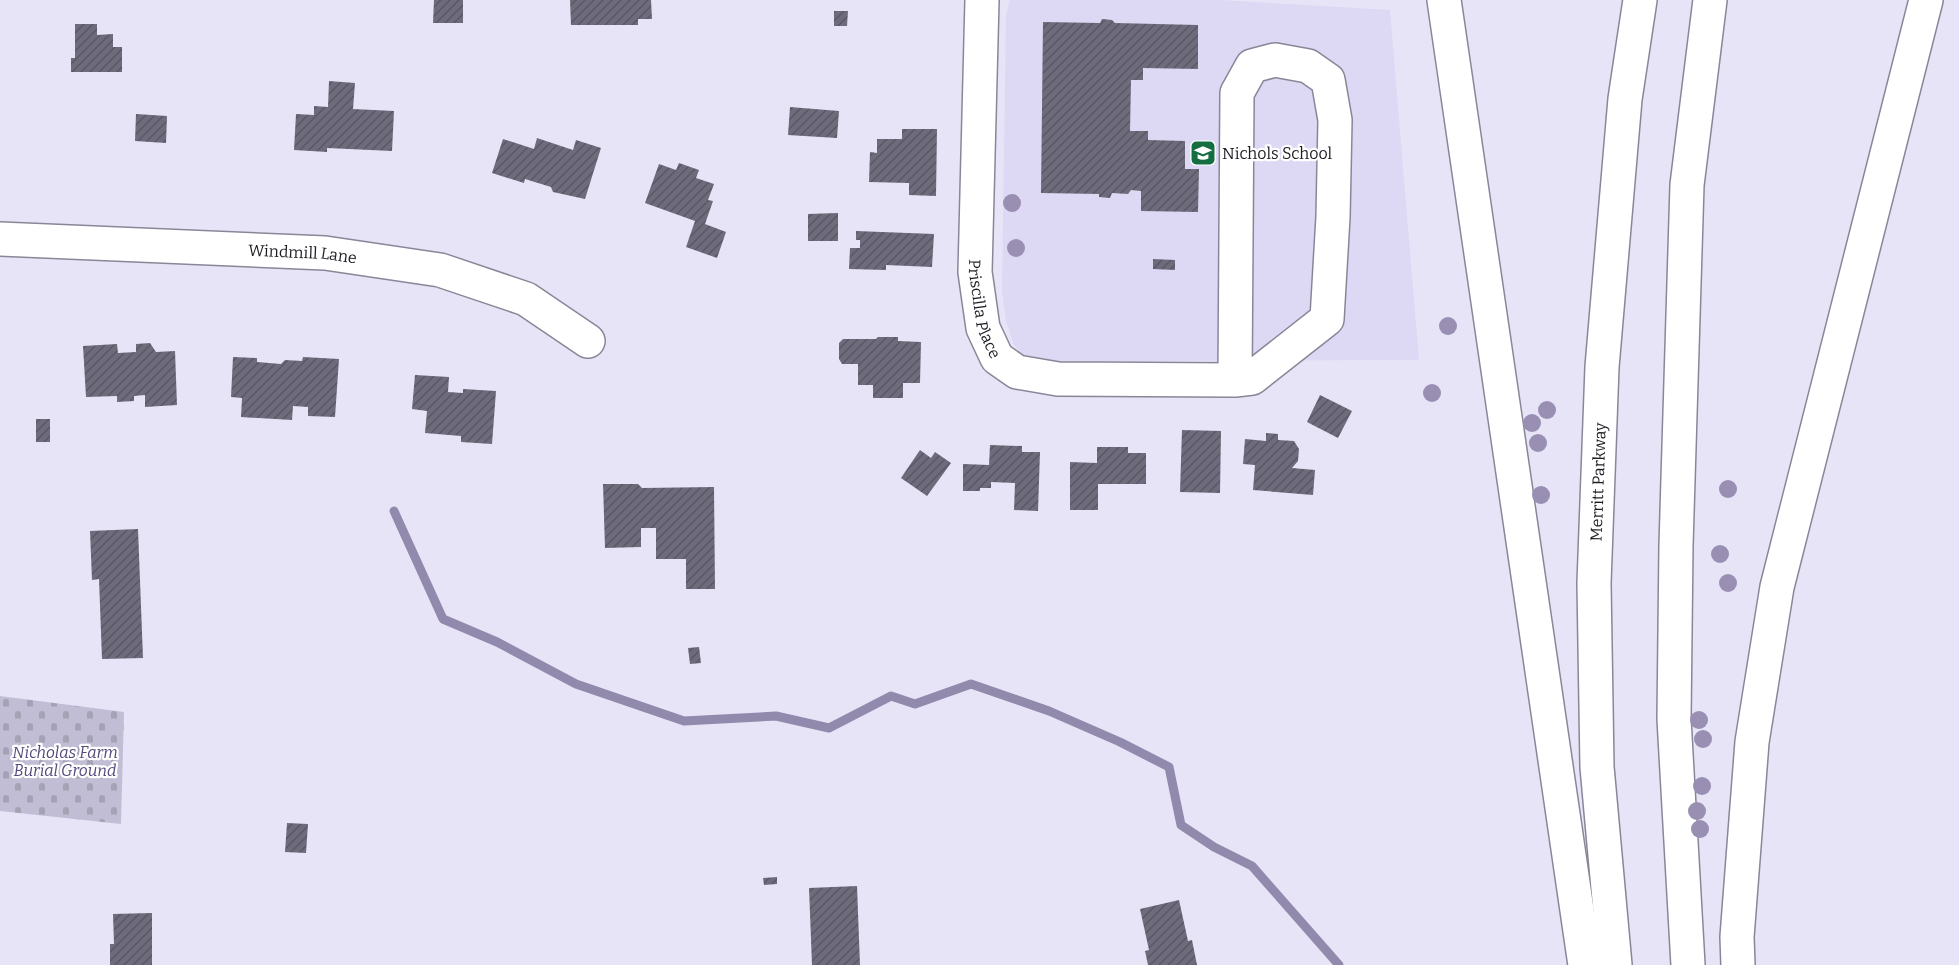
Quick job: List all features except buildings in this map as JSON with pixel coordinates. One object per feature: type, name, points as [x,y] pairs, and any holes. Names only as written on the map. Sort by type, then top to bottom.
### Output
[{"type":"main road","name":"Priscilla Place","points":[[982,0],[975,272],[983,328],[997,358],[1017,372],[1058,379],[1244,379]]},
{"type":"main road","points":[[1444,0],[1585,965]]},
{"type":"main road","name":"Merritt Parkway","points":[[1615,965],[1597,767],[1594,584],[1602,367],[1625,99],[1640,0]]},
{"type":"main road","points":[[1688,965],[1674,719],[1676,557],[1687,185],[1710,0]]},
{"type":"main road","points":[[1738,965],[1737,937],[1752,742],[1777,587],[1926,0]]},
{"type":"main road","points":[[1275,60],[1308,66],[1328,80],[1335,120],[1333,217],[1327,319],[1244,379],[1238,93],[1252,66],[1275,60]]},
{"type":"main road","name":"Windmill Lane","points":[[0,239],[325,253],[440,270],[526,299],[588,341]]},
{"type":"shaded area","name":"Nichols School","points":[[1010,0],[1220,0],[1390,10],[1419,360],[1048,361],[1024,358],[1013,343],[1006,321],[1002,291],[1006,15]]},
{"type":"green space","name":"Nicholas Farm Burial Ground","points":[[0,696],[124,712],[121,824],[0,811]]},
{"type":"waterway","points":[[394,511],[443,619],[497,642],[576,684],[684,721],[776,716],[829,728],[891,696],[915,704],[971,684],[1049,711],[1120,742],[1169,767],[1181,825],[1214,847],[1252,866],[1339,965]]},
{"type":"place","name":"Nichols School","points":[[1203,153]]}]
